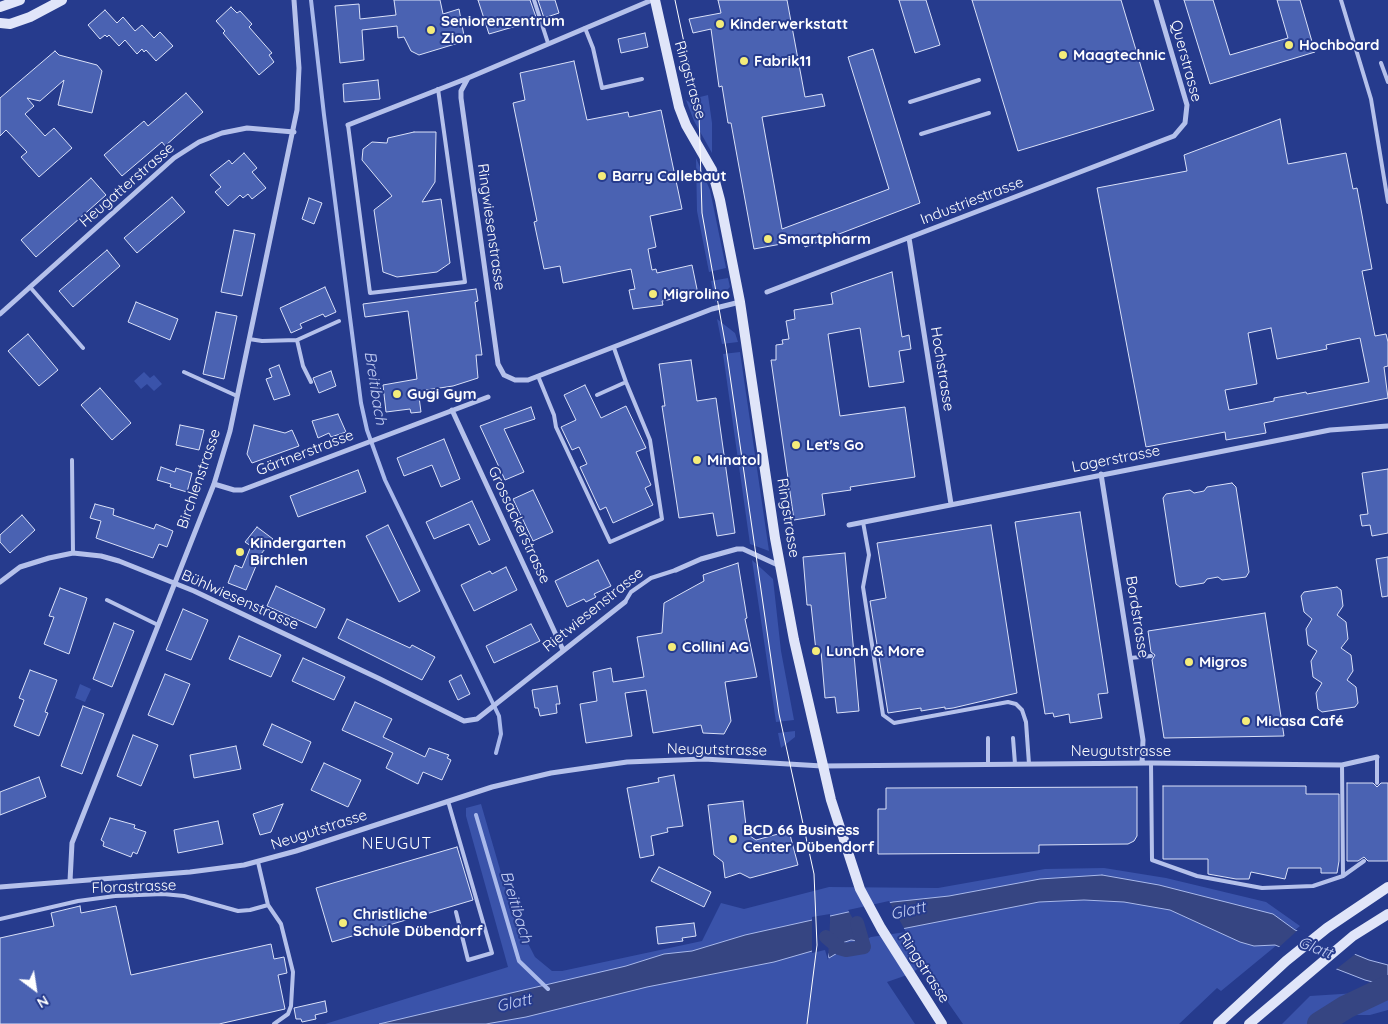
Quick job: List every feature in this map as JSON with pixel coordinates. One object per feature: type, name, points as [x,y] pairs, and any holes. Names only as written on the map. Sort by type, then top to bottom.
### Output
[{"type":"main road","points":[[0,6],[20,0]]},
{"type":"main road","points":[[1,25],[30,17],[62,0]]},
{"type":"main road","name":"Ringstrasse","points":[[653,0],[679,106],[686,125],[715,179],[740,302],[780,566],[794,640],[822,766],[846,852],[860,889],[881,928],[942,1024]]},
{"type":"main road","points":[[1218,1024],[1286,961],[1327,928],[1388,887]]},
{"type":"main road","points":[[1249,1024],[1311,969],[1352,936],[1388,914]]},
{"type":"street","name":"Birchlenstrasse","points":[[70,881],[72,843],[214,484],[230,431],[294,132],[299,76],[294,0]]},
{"type":"street","points":[[348,125],[468,78],[653,0]]},
{"type":"street","name":"Querstrasse","points":[[1156,0],[1186,99],[1187,117],[1182,128]]},
{"type":"street","name":"Ringwiesenstrasse","points":[[468,78],[461,91],[461,98],[498,364],[508,378],[520,380],[538,376]]},
{"type":"street","name":"Heugatterstrasse","points":[[0,314],[174,158],[199,142],[222,133],[248,128],[294,132]]},
{"type":"street","name":"Industriestrasse","points":[[767,292],[1169,139],[1182,128]]},
{"type":"street","name":"Hochstrasse","points":[[910,238],[951,504]]},
{"type":"street","points":[[538,376],[712,309],[740,302]]},
{"type":"street","name":"Gärtnerstrasse","points":[[214,484],[234,490],[242,490],[488,397]]},
{"type":"street","name":"Grossackerstrasse","points":[[452,410],[563,650]]},
{"type":"street","name":"Lagerstrasse","points":[[850,525],[1330,430],[1388,426]]},
{"type":"street","name":"Bordstrasse","points":[[1101,474],[1143,740],[1142,763]]},
{"type":"street","name":"Rietwiesenstrasse","points":[[676,570],[718,554],[743,549],[780,566]]},
{"type":"street","name":"Bühlwiesenstrasse","points":[[0,582],[20,567],[49,558],[87,554],[119,561],[174,584],[372,675],[464,721]]},
{"type":"street","name":"Rietwiesenstrasse","points":[[464,721],[477,718],[490,709],[625,602]]},
{"type":"street","name":"Neugutstrasse","points":[[70,881],[216,870],[258,862],[448,801],[551,773],[627,762],[704,760],[822,766],[1142,763],[1342,765],[1377,757]]},
{"type":"street","points":[[0,887],[70,881]]},
{"type":"lane","points":[[534,0],[548,44]]},
{"type":"lane","points":[[1341,0],[1371,98],[1388,202]]},
{"type":"lane","points":[[585,28],[594,48],[602,88],[642,79]]},
{"type":"lane","points":[[1381,63],[1388,82]]},
{"type":"lane","points":[[910,102],[979,80]]},
{"type":"lane","points":[[348,125],[370,293],[464,282],[438,90]]},
{"type":"lane","points":[[921,134],[989,113]]},
{"type":"lane","points":[[30,287],[83,348]]},
{"type":"lane","points":[[250,339],[262,341],[297,340],[339,321]]},
{"type":"lane","points":[[297,340],[303,366],[311,382]]},
{"type":"lane","points":[[538,376],[554,415],[556,427],[610,542],[662,519],[650,440],[614,348]]},
{"type":"lane","points":[[184,372],[237,396]]},
{"type":"lane","points":[[597,396],[626,382]]},
{"type":"lane","points":[[72,460],[73,554]]},
{"type":"lane","points":[[863,522],[868,555],[864,588],[882,715],[887,720],[894,722],[1008,702],[1016,704],[1022,710],[1026,722],[1029,764]]},
{"type":"lane","name":"Rietwiesenstrasse","points":[[625,602],[631,592],[651,578],[676,570]]},
{"type":"lane","points":[[107,600],[158,625]]},
{"type":"lane","points":[[1130,658],[1151,656]]},
{"type":"lane","points":[[988,738],[988,764]]},
{"type":"lane","points":[[1013,738],[1015,764]]},
{"type":"lane","points":[[1376,783],[1377,757]]},
{"type":"lane","points":[[1151,763],[1152,860],[1198,876],[1262,888],[1313,886],[1343,876],[1364,861]]},
{"type":"lane","points":[[1342,765],[1343,876]]},
{"type":"lane","points":[[448,801],[492,952],[468,960],[456,912]]},
{"type":"lane","points":[[258,862],[268,905],[281,924],[293,972],[291,1006],[288,1014],[274,1024]]},
{"type":"lane","name":"Florastrasse","points":[[0,919],[78,901],[115,896],[163,894],[184,896],[238,911],[268,905]]},
{"type":"shaded area","points":[[708,95],[712,123],[712,153],[694,121],[686,100],[691,103],[692,99]]},
{"type":"shaded area","points":[[696,158],[710,190],[726,268],[709,272],[697,211]]},
{"type":"shaded area","points":[[728,278],[730,287],[715,302],[711,281]]},
{"type":"shaded area","points":[[717,319],[735,333],[738,342],[722,344]]},
{"type":"shaded area","points":[[740,352],[769,551],[750,544],[723,354]]},
{"type":"shaded area","points":[[144,372],[150,378],[154,375],[162,384],[154,391],[147,384],[141,389],[134,381]]},
{"type":"shaded area","points":[[752,560],[773,579],[781,651],[794,720],[776,722]]},
{"type":"shaded area","points":[[80,684],[91,689],[85,702],[75,698]]},
{"type":"shaded area","points":[[795,731],[795,737],[781,748],[778,733]]},
{"type":"shaded area","points":[[481,804],[513,914],[535,957],[552,971],[562,971],[702,941],[721,903],[744,909],[829,887],[938,888],[1045,869],[1104,868],[1166,878],[1266,902],[1300,926],[1221,991],[1217,988],[1179,1024],[963,1024],[924,967],[925,964],[910,974],[887,982],[915,1024],[325,1024],[508,967],[466,816],[466,808]]},
{"type":"shaded area","points":[[1388,991],[1388,1010],[1370,1015],[1344,1015],[1337,1024],[1282,1024],[1310,996]]},
{"type":"water","name":"Glatt","points":[[1102,875],[1159,885],[1273,914],[1295,930],[1369,960],[1388,965],[1388,986],[1365,980],[1275,945],[1254,946],[1240,942],[1170,910],[1124,902],[1084,900],[1039,902],[871,935],[858,941],[851,940],[842,943],[839,952],[829,958],[826,947],[774,962],[647,987],[526,1017],[486,1024],[379,1024],[626,966],[664,954],[692,951],[745,935],[893,902],[949,896],[1040,879]]},
{"type":"pier","points":[[889,901],[906,932],[871,937],[865,940],[848,910]]},
{"type":"pier","points":[[830,914],[828,960],[825,950],[812,953],[812,917]]},
{"type":"pier","points":[[1299,929],[1358,952],[1335,970],[1277,949]]},
{"type":"building","name":"Seniorenzentrum Zion","points":[[394,0],[440,0],[443,14],[459,9],[465,41],[419,55],[411,51],[404,37],[398,38],[397,26],[362,30],[364,60],[340,63],[335,6],[359,4],[360,19],[396,15]]},
{"type":"building","points":[[478,0],[530,0],[537,20],[489,34]]},
{"type":"building","points":[[538,0],[555,0],[559,13],[544,18]]},
{"type":"building","points":[[718,0],[787,0],[805,97],[822,94],[825,106],[762,117],[782,229],[889,189],[848,57],[873,49],[920,203],[805,247],[803,240],[754,249],[731,123],[728,123],[722,86],[719,87],[711,29],[693,33],[689,19],[721,13]]},
{"type":"building","points":[[899,0],[926,0],[940,45],[915,53]]},
{"type":"building","name":"Maagtechnic","points":[[972,0],[1121,0],[1154,110],[1018,151]]},
{"type":"building","name":"Hochboard","points":[[1184,0],[1213,0],[1230,55],[1288,38],[1277,0],[1300,0],[1315,52],[1210,84]]},
{"type":"building","points":[[231,7],[237,13],[240,11],[252,24],[249,27],[272,53],[269,55],[274,62],[259,75],[223,33],[225,31],[216,21]]},
{"type":"building","points":[[105,10],[117,23],[123,17],[135,31],[142,25],[154,38],[160,32],[173,46],[156,61],[146,50],[144,52],[142,49],[137,54],[125,40],[119,46],[109,35],[107,37],[105,35],[100,39],[88,25]]},
{"type":"building","points":[[645,33],[648,47],[621,53],[618,39]]},
{"type":"building","points":[[55,51],[59,55],[97,65],[102,71],[92,113],[58,105],[64,80],[40,101],[27,98],[34,106],[25,114],[45,136],[54,128],[72,148],[39,177],[21,157],[27,152],[6,130],[0,136],[0,98]]},
{"type":"building","name":"Barry Callebaut","points":[[574,61],[587,120],[628,112],[629,117],[661,110],[682,209],[650,216],[656,247],[648,249],[652,270],[656,269],[657,273],[692,265],[698,294],[662,301],[663,305],[633,309],[629,290],[635,289],[631,269],[563,283],[560,266],[544,269],[534,222],[537,221],[513,103],[525,100],[520,73]]},
{"type":"building","points":[[378,80],[380,99],[344,102],[343,84]]},
{"type":"building","points":[[186,93],[203,112],[165,146],[162,142],[122,176],[104,155],[144,121],[148,126]]},
{"type":"building","points":[[1280,119],[1288,164],[1346,153],[1353,189],[1357,188],[1372,269],[1362,271],[1375,336],[1386,334],[1388,342],[1388,366],[1384,367],[1388,398],[1264,423],[1266,433],[1226,440],[1225,432],[1146,447],[1097,188],[1187,171],[1184,155]],"holes":[[[1271,328],[1277,359],[1327,349],[1326,345],[1360,338],[1369,382],[1307,394],[1306,392],[1274,398],[1274,401],[1229,410],[1225,390],[1257,384],[1248,333]]]},
{"type":"building","points":[[414,132],[436,132],[435,182],[422,202],[441,199],[450,263],[437,272],[397,277],[383,272],[374,210],[392,196],[362,160],[363,149],[372,142],[387,143],[388,138]]},
{"type":"building","points":[[244,153],[257,168],[252,172],[266,188],[252,199],[248,194],[243,198],[240,195],[228,206],[215,192],[221,187],[210,175],[229,160],[232,164]]},
{"type":"building","points":[[91,178],[106,195],[36,257],[21,240]]},
{"type":"building","points":[[172,197],[185,212],[137,253],[124,238]]},
{"type":"building","points":[[309,198],[322,203],[314,224],[302,219]]},
{"type":"building","points":[[234,230],[255,234],[242,296],[221,292]]},
{"type":"building","points":[[107,250],[120,266],[73,307],[59,291]]},
{"type":"building","points":[[892,272],[902,337],[909,335],[911,349],[899,351],[904,382],[869,387],[860,328],[828,334],[840,416],[905,407],[915,477],[850,487],[851,490],[822,494],[825,515],[794,520],[771,360],[776,360],[776,345],[783,344],[782,340],[789,339],[786,321],[795,319],[794,310],[833,304],[831,293]]},
{"type":"building","points":[[325,287],[336,312],[325,317],[323,314],[300,324],[302,328],[291,333],[280,308]]},
{"type":"building","points":[[476,289],[478,301],[475,302],[482,355],[476,355],[478,378],[453,386],[426,390],[427,396],[419,397],[421,412],[411,413],[410,409],[386,412],[383,385],[417,379],[408,311],[365,317],[363,304]]},
{"type":"building","points":[[136,302],[178,319],[170,340],[128,322]]},
{"type":"building","points":[[216,312],[237,316],[224,379],[203,374]]},
{"type":"building","points":[[28,334],[58,370],[39,386],[8,351]]},
{"type":"building","name":"Minatol","points":[[691,360],[697,401],[716,398],[735,533],[717,536],[713,513],[679,518],[662,406],[665,406],[659,364]]},
{"type":"building","points":[[279,365],[290,395],[274,400],[266,379],[272,377],[269,369]]},
{"type":"building","points":[[331,371],[336,386],[319,393],[313,378]]},
{"type":"building","points":[[585,385],[601,418],[626,406],[646,448],[636,452],[651,485],[645,488],[653,505],[613,523],[606,507],[600,510],[580,467],[587,464],[579,447],[572,450],[561,427],[576,420],[564,395]]},
{"type":"building","points":[[100,388],[131,423],[112,440],[81,405]]},
{"type":"building","points":[[531,407],[535,419],[504,429],[524,472],[505,480],[480,426]]},
{"type":"building","points":[[338,414],[346,432],[331,437],[329,433],[318,438],[312,421]]},
{"type":"building","points":[[180,425],[204,430],[199,450],[176,445]]},
{"type":"building","points":[[254,425],[285,433],[292,430],[299,446],[252,463],[247,454]]},
{"type":"building","points":[[444,439],[460,479],[441,487],[432,465],[404,476],[397,458]]},
{"type":"building","points":[[161,467],[175,472],[176,468],[192,473],[187,492],[170,487],[171,484],[157,480]]},
{"type":"building","points":[[1388,469],[1388,533],[1372,536],[1370,525],[1362,526],[1360,515],[1368,514],[1362,473]]},
{"type":"building","points":[[358,470],[366,492],[298,517],[290,496]]},
{"type":"building","points":[[1232,483],[1236,487],[1249,572],[1246,577],[1222,580],[1218,577],[1207,579],[1204,583],[1180,587],[1176,584],[1163,498],[1166,494],[1190,490],[1194,493],[1204,491],[1207,487]]},
{"type":"building","points":[[533,490],[553,532],[533,541],[513,499]]},
{"type":"building","points":[[472,501],[490,540],[479,545],[469,524],[434,539],[426,522]]},
{"type":"building","points":[[95,504],[114,509],[113,515],[154,529],[156,524],[173,531],[167,547],[159,544],[153,558],[96,538],[101,521],[90,518]]},
{"type":"building","points":[[1080,512],[1108,693],[1098,694],[1102,718],[1070,723],[1069,714],[1054,717],[1053,713],[1045,714],[1015,522]]},
{"type":"building","points":[[22,515],[35,530],[10,553],[0,542],[0,535]]},
{"type":"building","points":[[388,525],[420,591],[399,602],[366,536]]},
{"type":"building","points":[[991,525],[1017,693],[953,708],[945,709],[945,707],[921,711],[921,708],[888,713],[870,601],[886,598],[877,543]]},
{"type":"building","points":[[257,527],[273,539],[261,554],[246,590],[228,583],[235,565],[242,568],[251,546],[245,542]]},
{"type":"building","points":[[845,553],[859,711],[837,713],[835,697],[825,698],[821,651],[816,651],[811,605],[807,605],[803,557]]},
{"type":"building","points":[[1388,557],[1388,596],[1382,597],[1376,559]]},
{"type":"building","points":[[598,560],[611,586],[594,594],[596,597],[586,602],[584,599],[567,607],[555,581]]},
{"type":"building","name":"Collini AG","points":[[738,563],[747,618],[745,619],[757,677],[725,682],[731,721],[724,734],[703,733],[701,725],[653,733],[646,690],[625,693],[632,736],[586,743],[580,704],[597,701],[593,672],[611,668],[613,682],[644,677],[637,637],[662,633],[664,603],[704,581],[703,575]]},
{"type":"building","points":[[506,567],[517,590],[474,611],[461,585],[490,571],[492,574]]},
{"type":"building","points":[[276,586],[325,609],[316,628],[267,606]]},
{"type":"building","points":[[1337,587],[1341,590],[1343,606],[1337,615],[1346,622],[1348,639],[1341,648],[1351,655],[1353,671],[1347,680],[1356,687],[1358,703],[1355,707],[1322,712],[1318,709],[1316,693],[1322,683],[1313,677],[1311,661],[1317,651],[1308,645],[1306,629],[1312,619],[1304,612],[1301,596],[1304,592]]},
{"type":"building","points":[[60,588],[87,598],[69,654],[44,644],[54,617],[49,616]]},
{"type":"building","points":[[183,609],[208,620],[191,660],[166,650]]},
{"type":"building","points":[[1265,613],[1284,736],[1164,738],[1152,660],[1155,655],[1151,652],[1148,631]]},
{"type":"building","points":[[347,619],[410,648],[412,645],[435,657],[422,680],[338,638]]},
{"type":"building","points":[[114,623],[134,631],[112,687],[93,679]]},
{"type":"building","points":[[531,624],[540,641],[494,663],[486,646]]},
{"type":"building","points":[[239,636],[281,655],[271,677],[229,659]]},
{"type":"building","points":[[303,658],[345,677],[334,700],[292,681]]},
{"type":"building","points":[[30,670],[57,680],[45,712],[48,713],[39,736],[14,726],[24,700],[19,698]]},
{"type":"building","points":[[165,674],[190,684],[173,725],[148,715]]},
{"type":"building","points":[[461,675],[470,694],[458,700],[449,681]]},
{"type":"building","points":[[557,686],[560,704],[556,704],[557,713],[540,716],[538,708],[535,708],[532,690]]},
{"type":"building","points":[[355,702],[392,719],[383,737],[425,757],[429,748],[449,755],[447,758],[451,760],[442,780],[423,772],[418,784],[386,768],[393,753],[342,730]]},
{"type":"building","points":[[83,706],[104,714],[82,774],[61,766]]},
{"type":"building","points":[[272,724],[311,742],[302,763],[263,745]]},
{"type":"building","points":[[133,735],[158,745],[141,786],[117,776]]},
{"type":"building","points":[[236,746],[241,769],[194,778],[190,755]]},
{"type":"building","points":[[324,763],[361,780],[348,807],[311,790]]},
{"type":"building","points":[[674,775],[683,826],[667,828],[668,832],[651,836],[654,855],[640,858],[627,788],[659,782],[658,778]]},
{"type":"building","points":[[39,777],[46,797],[0,815],[0,792]]},
{"type":"building","points":[[1347,783],[1373,783],[1377,787],[1381,783],[1388,783],[1388,861],[1368,861],[1364,857],[1358,861],[1347,861]]},
{"type":"building","points":[[1163,786],[1306,786],[1306,794],[1339,794],[1339,861],[1337,873],[1321,873],[1321,868],[1288,868],[1285,879],[1251,872],[1249,879],[1236,879],[1208,874],[1208,859],[1163,859]]},
{"type":"building","points":[[1137,787],[1137,836],[1134,841],[1128,844],[1039,845],[1039,853],[878,854],[878,809],[886,809],[886,788]]},
{"type":"building","name":"BCD 66 Business Center Dübendorf","points":[[743,801],[747,834],[756,840],[789,831],[798,865],[750,878],[740,873],[725,878],[723,862],[714,855],[708,805]]},
{"type":"building","points":[[283,804],[271,832],[260,835],[253,814]]},
{"type":"building","points":[[110,818],[135,825],[134,828],[146,832],[137,854],[133,852],[131,857],[103,846],[104,842],[101,840]]},
{"type":"building","points":[[218,821],[223,844],[178,853],[174,830]]},
{"type":"building","points":[[457,847],[473,900],[332,942],[316,888]]},
{"type":"building","points":[[659,867],[711,892],[704,907],[651,881]]},
{"type":"building","points":[[80,906],[81,913],[116,906],[131,975],[271,944],[274,959],[284,957],[287,973],[278,975],[285,1009],[219,1024],[0,1024],[0,938],[54,926],[51,913]]},
{"type":"building","points":[[694,923],[696,936],[682,938],[683,941],[658,944],[656,927]]},
{"type":"building","points":[[325,1001],[327,1012],[315,1015],[316,1019],[302,1022],[301,1019],[296,1019],[294,1008]]},
{"type":"waterway","name":"Breitibach","points":[[311,0],[361,403],[367,430],[385,480],[499,716],[501,734],[496,753]]},
{"type":"waterway","name":"Breitibach","points":[[476,815],[519,961],[548,989]]},
{"type":"waterway","points":[[826,937],[839,948],[846,950],[864,947],[857,923]]},
{"type":"waterway","points":[[1319,1024],[1346,1007],[1388,987]]},
{"type":"tram line","points":[[675,0],[699,113],[702,213],[726,348],[779,714],[814,874],[817,945],[807,1024]]},
{"type":"place","name":"Kinderwerkstatt","points":[[720,24]]},
{"type":"place","name":"Seniorenzentrum Zion","points":[[431,30]]},
{"type":"place","name":"Hochboard","points":[[1289,45]]},
{"type":"place","name":"Maagtechnic","points":[[1063,55]]},
{"type":"place","name":"Fabrik11","points":[[744,61]]},
{"type":"place","name":"Barry Callebaut","points":[[602,176]]},
{"type":"place","name":"Smartpharm","points":[[768,239]]},
{"type":"place","name":"Migrolino","points":[[653,294]]},
{"type":"place","name":"Gugi Gym","points":[[397,394]]},
{"type":"place","name":"Let's Go","points":[[796,445]]},
{"type":"place","name":"Minatol","points":[[697,460]]},
{"type":"place","name":"Kindergarten Birchlen","points":[[240,552]]},
{"type":"place","name":"Collini AG","points":[[672,647]]},
{"type":"place","name":"Lunch & More","points":[[816,651]]},
{"type":"place","name":"Migros","points":[[1189,662]]},
{"type":"place","name":"Micasa Café","points":[[1246,721]]},
{"type":"place","name":"BCD 66 Business Center Dübendorf","points":[[733,839]]},
{"type":"place","name":"Christliche Schule Dübendorf","points":[[343,923]]},
{"type":"district","name":"NEUGUT","points":[[397,844]]}]
